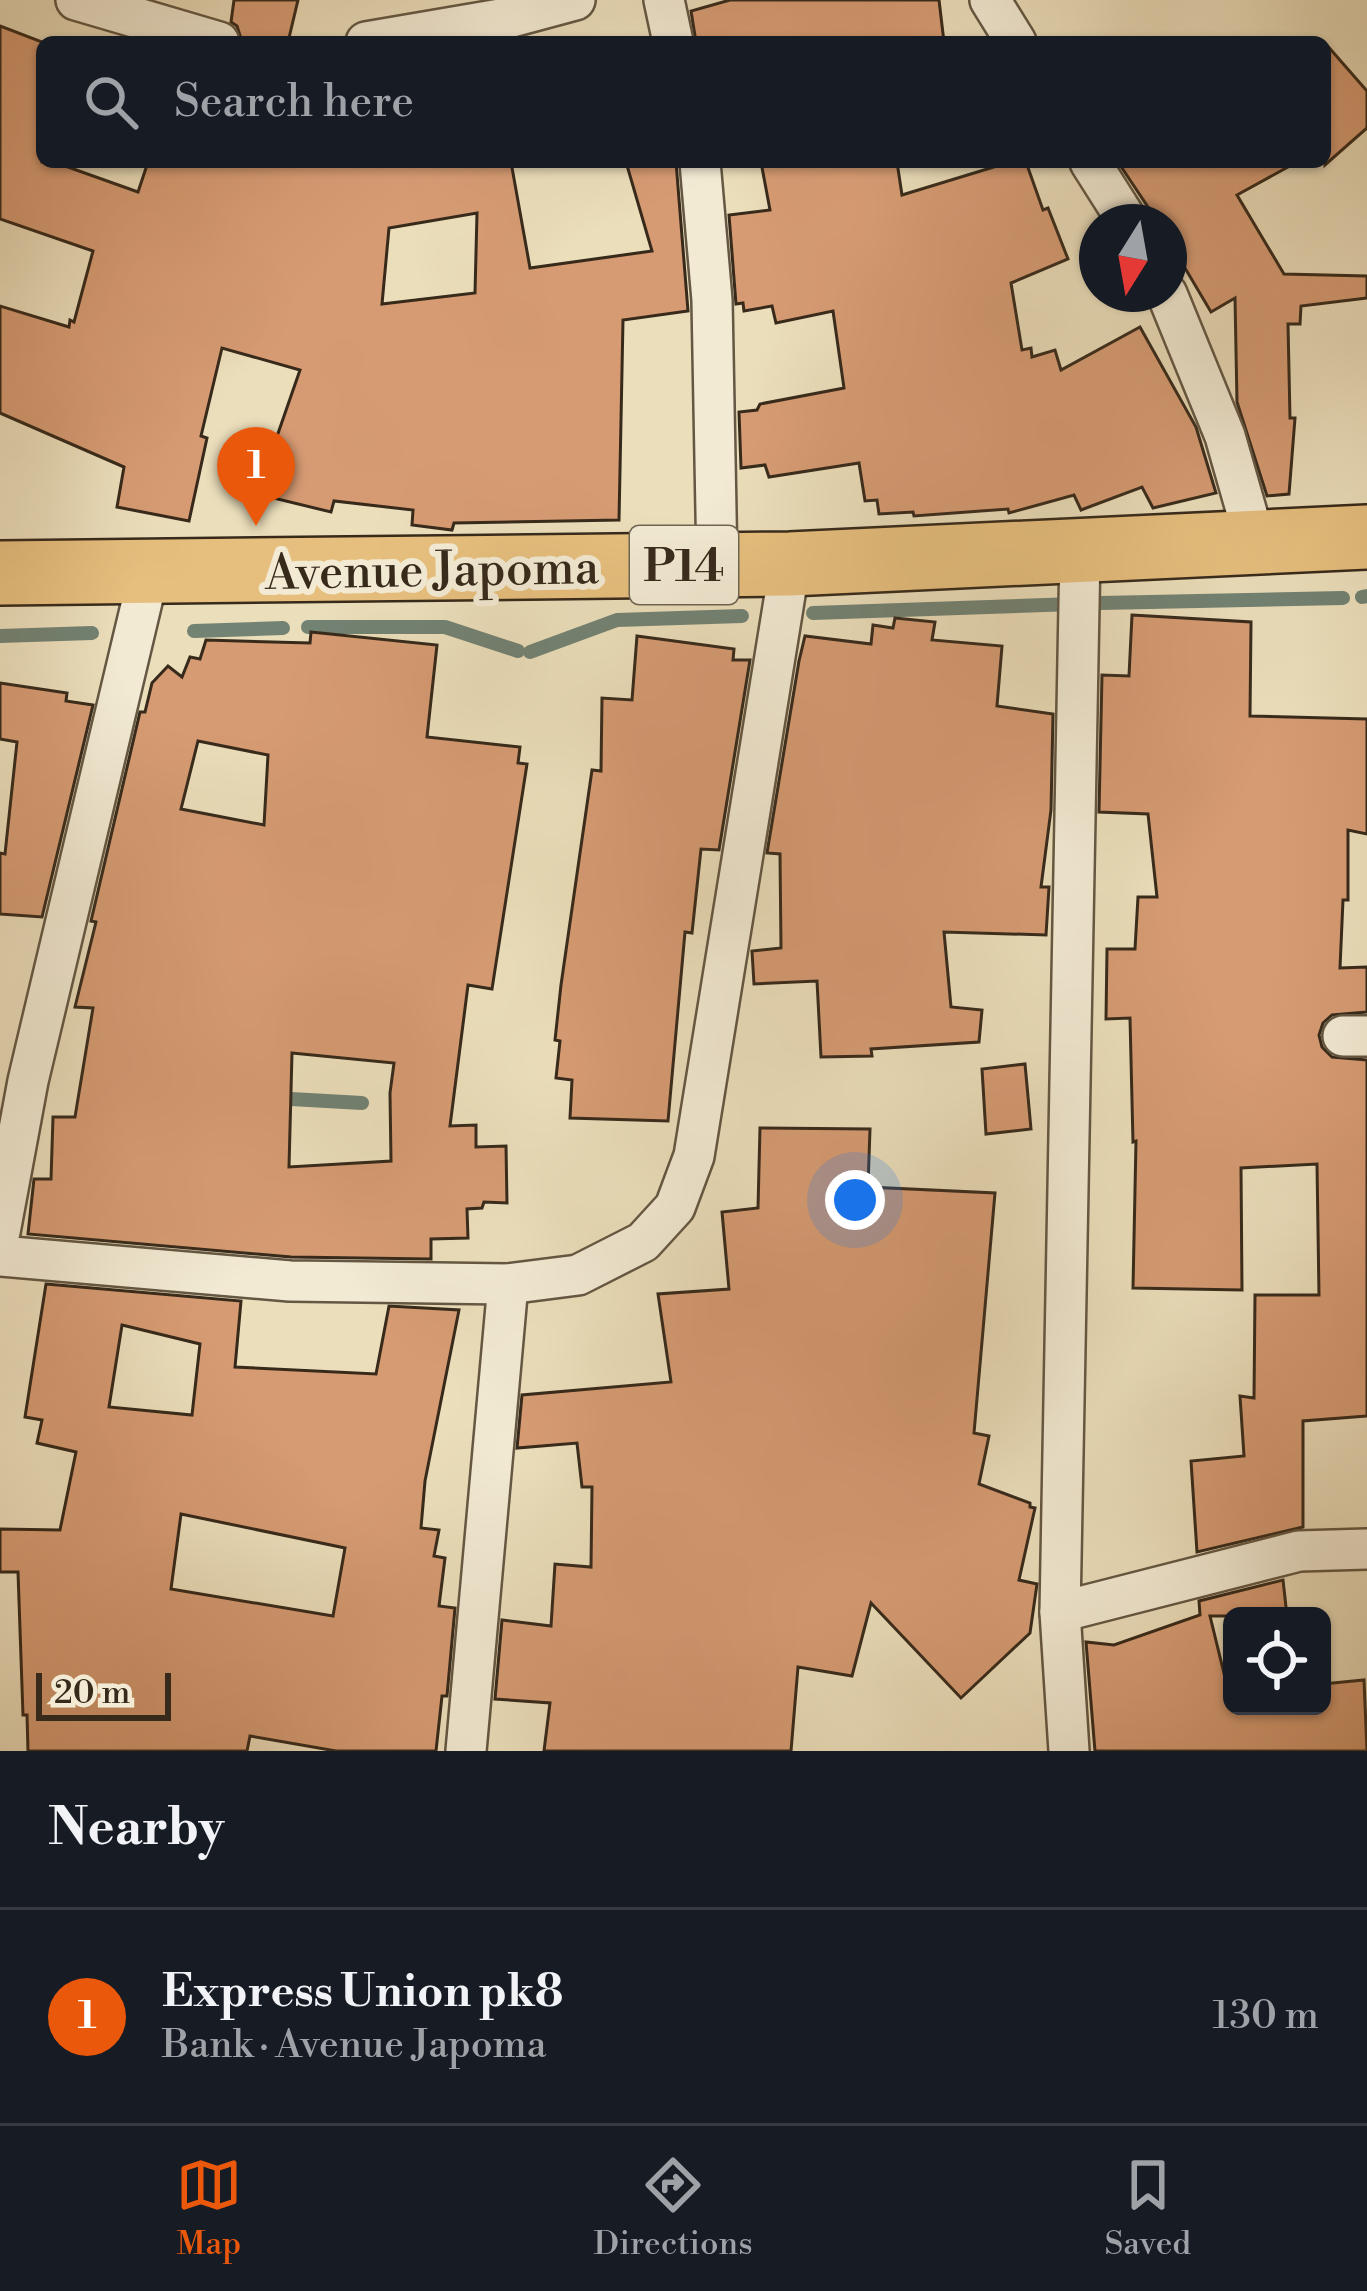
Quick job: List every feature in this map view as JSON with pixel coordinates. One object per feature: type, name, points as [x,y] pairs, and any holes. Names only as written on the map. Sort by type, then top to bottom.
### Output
[{"type":"main road","name":"Avenue Japoma","points":[[0,573],[790,564],[1367,536]]},
{"type":"street","points":[[76,0],[199,36]]},
{"type":"street","points":[[401,36],[512,17],[575,0]]},
{"type":"street","points":[[664,0],[672,36]]},
{"type":"street","points":[[990,0],[1012,36]]},
{"type":"street","points":[[701,168],[712,300],[716,565]]},
{"type":"street","points":[[1094,168],[1117,204]]},
{"type":"street","points":[[1175,312],[1225,436],[1255,541]]},
{"type":"street","points":[[1069,1751],[1060,1612],[1080,552]]},
{"type":"street","points":[[0,1256],[290,1280],[508,1284],[578,1275],[643,1242],[675,1208],[694,1156],[790,564]]},
{"type":"street","points":[[0,1232],[14,1081],[149,572]]},
{"type":"street","points":[[466,1751],[508,1284]]},
{"type":"street","points":[[1060,1612],[1299,1551],[1367,1549]]},
{"type":"building","points":[[234,0],[298,0],[289,36],[240,36],[231,22]]},
{"type":"building","points":[[730,0],[939,0],[943,36],[695,36],[691,11]]},
{"type":"building","points":[[0,26],[36,40],[36,168],[71,168],[138,192],[146,168],[512,168],[530,268],[652,251],[628,168],[676,168],[688,311],[623,320],[619,520],[454,523],[452,530],[412,525],[413,510],[334,501],[331,512],[257,494],[300,370],[222,348],[201,436],[207,438],[189,521],[117,507],[124,467],[0,413],[0,306],[69,327],[93,251],[0,219]],"holes":[[[477,213],[475,293],[382,304],[389,228]]]},
{"type":"building","points":[[1331,50],[1367,91],[1367,128],[1331,160]]},
{"type":"building","points":[[762,168],[898,168],[902,195],[990,168],[1028,168],[1068,259],[1011,283],[1022,350],[1031,348],[1032,357],[1055,350],[1061,370],[1140,327],[1196,427],[1216,493],[1153,508],[1142,487],[1081,510],[1074,495],[1009,513],[1008,509],[914,516],[913,512],[879,514],[877,500],[865,501],[859,463],[769,477],[765,465],[741,468],[739,412],[844,388],[833,311],[776,323],[772,306],[744,311],[743,303],[736,304],[729,215],[770,210]]},
{"type":"building","points":[[1122,168],[1286,168],[1237,195],[1284,274],[1367,276],[1367,298],[1301,306],[1300,324],[1288,324],[1290,418],[1295,418],[1289,494],[1267,496],[1237,402],[1235,298],[1211,312],[1187,271],[1187,204],[1146,204]]},
{"type":"building","points":[[1132,615],[1251,622],[1250,716],[1367,719],[1367,834],[1348,830],[1348,900],[1343,900],[1340,968],[1367,967],[1367,1012],[1332,1015],[1319,1035],[1332,1057],[1367,1060],[1367,1416],[1303,1421],[1303,1527],[1197,1552],[1191,1461],[1244,1456],[1240,1396],[1254,1398],[1255,1295],[1319,1295],[1317,1164],[1241,1168],[1242,1290],[1133,1288],[1136,1141],[1130,1018],[1106,1019],[1107,949],[1135,949],[1138,897],[1157,897],[1148,814],[1099,812],[1102,675],[1129,676]]},
{"type":"building","points":[[895,618],[935,622],[932,640],[1002,646],[997,706],[1053,714],[1051,810],[1041,887],[1049,887],[1046,935],[944,932],[951,1007],[982,1010],[979,1042],[871,1049],[872,1056],[821,1057],[817,981],[754,984],[752,951],[781,948],[780,854],[767,853],[799,661],[805,636],[871,644],[873,625],[893,628]]},
{"type":"building","points":[[311,632],[437,645],[427,737],[520,747],[518,763],[527,764],[492,989],[468,985],[450,1126],[476,1125],[476,1147],[506,1146],[507,1203],[484,1202],[482,1208],[467,1209],[468,1238],[431,1239],[431,1259],[291,1257],[28,1234],[34,1179],[51,1179],[53,1117],[75,1117],[93,1008],[75,1007],[140,712],[145,712],[152,683],[168,666],[182,677],[190,657],[200,659],[206,640],[310,643]],"holes":[[[198,741],[268,755],[264,825],[181,809]],[[292,1053],[394,1063],[391,1161],[289,1167]]]},
{"type":"building","points":[[637,636],[734,649],[733,660],[750,660],[719,850],[701,849],[692,933],[685,932],[668,1121],[570,1118],[572,1080],[556,1078],[561,985],[592,770],[601,771],[602,698],[632,700]]},
{"type":"building","points":[[0,683],[67,693],[66,701],[93,705],[42,917],[0,914],[0,853],[5,854],[17,742],[0,739]]},
{"type":"building","points":[[1025,1064],[1031,1129],[986,1134],[982,1069]]},
{"type":"building","points":[[760,1128],[870,1129],[868,1187],[995,1193],[974,1433],[989,1436],[979,1484],[1035,1508],[1019,1580],[1037,1584],[1030,1633],[961,1698],[871,1603],[852,1676],[798,1667],[791,1751],[544,1751],[550,1703],[495,1699],[502,1620],[551,1626],[555,1564],[591,1567],[592,1487],[582,1487],[577,1443],[517,1448],[522,1395],[671,1382],[658,1294],[729,1289],[722,1212],[758,1208]]},
{"type":"building","points":[[46,1284],[241,1301],[235,1367],[376,1374],[389,1306],[459,1310],[425,1481],[421,1528],[439,1530],[434,1556],[445,1558],[439,1606],[455,1608],[447,1696],[442,1696],[436,1751],[336,1751],[250,1736],[247,1751],[28,1751],[18,1572],[0,1572],[0,1529],[60,1530],[76,1452],[37,1443],[42,1420],[25,1417]],"holes":[[[122,1325],[200,1344],[192,1415],[109,1407]],[[181,1514],[345,1548],[333,1616],[171,1589]]]},
{"type":"building","points":[[1283,1580],[1286,1607],[1223,1607],[1223,1616],[1210,1616],[1223,1669],[1223,1715],[1331,1715],[1331,1683],[1364,1680],[1367,1751],[1095,1751],[1086,1642],[1114,1645],[1200,1615],[1199,1601]]},
{"type":"waterway","points":[[1362,597],[1367,596]]},
{"type":"waterway","points":[[1100,603],[1343,598]]},
{"type":"waterway","points":[[813,613],[1075,604]]},
{"type":"waterway","points":[[530,652],[617,620],[742,616]]},
{"type":"waterway","points":[[308,627],[445,627],[518,651]]},
{"type":"waterway","points":[[194,631],[283,628]]},
{"type":"waterway","points":[[0,636],[92,633]]},
{"type":"waterway","points":[[273,1098],[362,1103]]},
{"type":"place","name":"Express Union pk8","points":[[256,526]]}]
